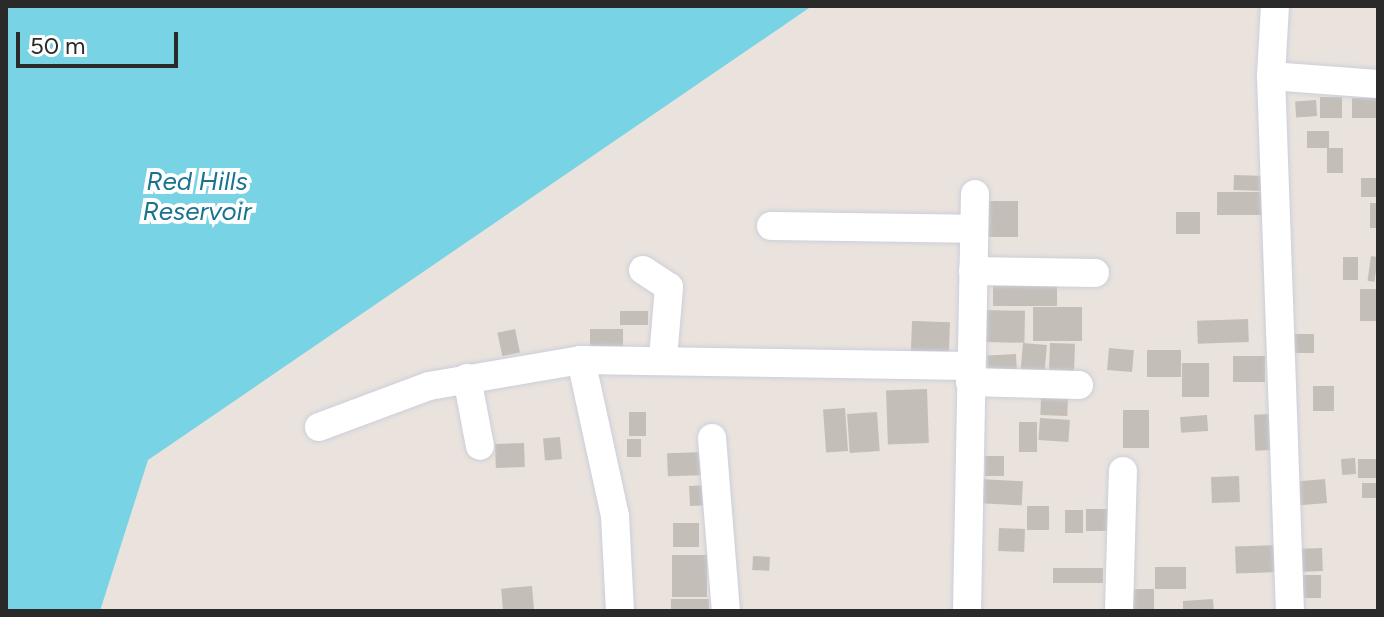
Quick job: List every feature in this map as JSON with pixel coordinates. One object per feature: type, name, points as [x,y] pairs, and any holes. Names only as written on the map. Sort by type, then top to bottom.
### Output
[{"type":"street","points":[[1275,6],[1271,76],[1290,611]]},
{"type":"street","points":[[1271,76],[1378,84]]},
{"type":"street","points":[[967,611],[975,194]]},
{"type":"street","points":[[771,226],[974,229]]},
{"type":"street","points":[[643,270],[669,287],[663,359]]},
{"type":"street","points":[[973,271],[1095,273]]},
{"type":"street","points":[[319,427],[467,378],[581,360],[663,359],[970,374],[1079,385]]},
{"type":"street","points":[[581,360],[615,516],[620,611]]},
{"type":"street","points":[[467,378],[480,446]]},
{"type":"street","points":[[712,438],[726,611]]},
{"type":"street","points":[[1119,611],[1123,471]]},
{"type":"water","name":"Red Hills Reservoir","points":[[6,6],[812,6],[148,460],[100,611],[6,611]]},
{"type":"building","points":[[1320,97],[1342,97],[1342,118],[1320,118]]},
{"type":"building","points":[[1352,98],[1378,98],[1378,118],[1352,118]]},
{"type":"building","points":[[1316,100],[1317,116],[1296,117],[1295,101]]},
{"type":"building","points":[[1307,131],[1329,131],[1329,148],[1307,148]]},
{"type":"building","points":[[1327,148],[1343,148],[1343,173],[1327,173]]},
{"type":"building","points":[[1234,175],[1266,176],[1265,191],[1233,190]]},
{"type":"building","points":[[1361,178],[1378,178],[1378,197],[1361,197]]},
{"type":"building","points":[[1217,192],[1266,192],[1266,215],[1217,215]]},
{"type":"building","points":[[988,201],[1018,201],[1018,237],[988,237]]},
{"type":"building","points":[[1370,203],[1378,203],[1378,228],[1370,228]]},
{"type":"building","points":[[1176,212],[1200,212],[1200,234],[1176,234]]},
{"type":"building","points":[[1371,256],[1378,257],[1374,282],[1368,281]]},
{"type":"building","points":[[1343,257],[1358,257],[1358,280],[1343,280]]},
{"type":"building","points":[[993,280],[1057,280],[1057,306],[993,306]]},
{"type":"building","points":[[1360,289],[1378,289],[1378,321],[1360,321]]},
{"type":"building","points":[[1033,307],[1082,307],[1082,341],[1033,341]]},
{"type":"building","points":[[981,310],[1025,311],[1024,343],[980,342]]},
{"type":"building","points":[[620,311],[648,311],[648,325],[620,325]]},
{"type":"building","points":[[1248,319],[1249,342],[1198,344],[1197,321]]},
{"type":"building","points":[[912,321],[950,322],[949,356],[911,355]]},
{"type":"building","points":[[515,329],[520,352],[502,356],[497,333]]},
{"type":"building","points":[[590,329],[623,329],[623,352],[590,352]]},
{"type":"building","points":[[1293,334],[1314,334],[1314,353],[1293,353]]},
{"type":"building","points":[[1023,343],[1047,345],[1044,378],[1020,376]]},
{"type":"building","points":[[1050,343],[1075,344],[1074,380],[1049,379]]},
{"type":"building","points":[[1109,348],[1134,350],[1132,372],[1107,370]]},
{"type":"building","points":[[1147,350],[1181,350],[1181,377],[1147,377]]},
{"type":"building","points":[[1016,354],[1017,376],[988,377],[987,356]]},
{"type":"building","points":[[1233,356],[1265,356],[1265,382],[1233,382]]},
{"type":"building","points":[[1182,363],[1209,363],[1209,397],[1182,397]]},
{"type":"building","points":[[1313,386],[1334,386],[1334,411],[1313,411]]},
{"type":"building","points":[[927,389],[929,443],[888,444],[886,390]]},
{"type":"building","points":[[1041,397],[1068,398],[1067,416],[1040,415]]},
{"type":"building","points":[[845,408],[848,451],[826,452],[823,410]]},
{"type":"building","points":[[1123,410],[1149,410],[1149,448],[1123,448]]},
{"type":"building","points":[[629,412],[646,412],[646,436],[629,436]]},
{"type":"building","points":[[877,412],[880,451],[850,453],[847,414]]},
{"type":"building","points":[[1273,414],[1274,450],[1255,451],[1254,415]]},
{"type":"building","points":[[1207,415],[1208,431],[1181,433],[1180,417]]},
{"type":"building","points":[[1040,418],[1070,420],[1068,442],[1038,440]]},
{"type":"building","points":[[1019,422],[1037,422],[1037,452],[1019,452]]},
{"type":"building","points":[[560,437],[562,459],[545,460],[543,438]]},
{"type":"building","points":[[627,439],[641,439],[641,457],[627,457]]},
{"type":"building","points":[[524,443],[525,467],[496,468],[495,444]]},
{"type":"building","points":[[706,452],[707,475],[668,476],[667,453]]},
{"type":"building","points":[[985,456],[1004,456],[1004,476],[985,476]]},
{"type":"building","points":[[1355,458],[1356,474],[1342,475],[1341,459]]},
{"type":"building","points":[[1358,459],[1378,459],[1378,478],[1358,478]]},
{"type":"building","points":[[1239,476],[1240,502],[1212,503],[1211,477]]},
{"type":"building","points":[[978,479],[1023,481],[1022,505],[977,503]]},
{"type":"building","points":[[1325,479],[1327,503],[1288,506],[1286,482]]},
{"type":"building","points":[[1362,483],[1378,483],[1378,498],[1362,498]]},
{"type":"building","points":[[709,485],[710,505],[690,506],[689,486]]},
{"type":"building","points":[[1027,506],[1049,506],[1049,530],[1027,530]]},
{"type":"building","points":[[1086,509],[1114,509],[1114,531],[1086,531]]},
{"type":"building","points":[[1065,510],[1083,510],[1083,533],[1065,533]]},
{"type":"building","points":[[673,523],[699,523],[699,547],[673,547]]},
{"type":"building","points":[[999,528],[1025,529],[1024,552],[998,551]]},
{"type":"building","points":[[1279,545],[1280,572],[1236,574],[1235,547]]},
{"type":"building","points":[[1322,548],[1323,571],[1295,572],[1294,549]]},
{"type":"building","points":[[672,555],[707,555],[707,597],[672,597]]},
{"type":"building","points":[[753,556],[770,557],[769,571],[752,570]]},
{"type":"building","points":[[1155,567],[1186,567],[1186,589],[1155,589]]},
{"type":"building","points":[[1053,568],[1103,568],[1103,583],[1053,583]]},
{"type":"building","points":[[1303,575],[1321,575],[1321,598],[1303,598]]},
{"type":"building","points":[[532,586],[534,611],[503,611],[501,589]]},
{"type":"building","points":[[1125,589],[1154,589],[1154,611],[1125,611]]},
{"type":"building","points":[[671,599],[709,599],[709,611],[671,611]]},
{"type":"building","points":[[1213,599],[1214,611],[1183,611],[1183,601]]}]
